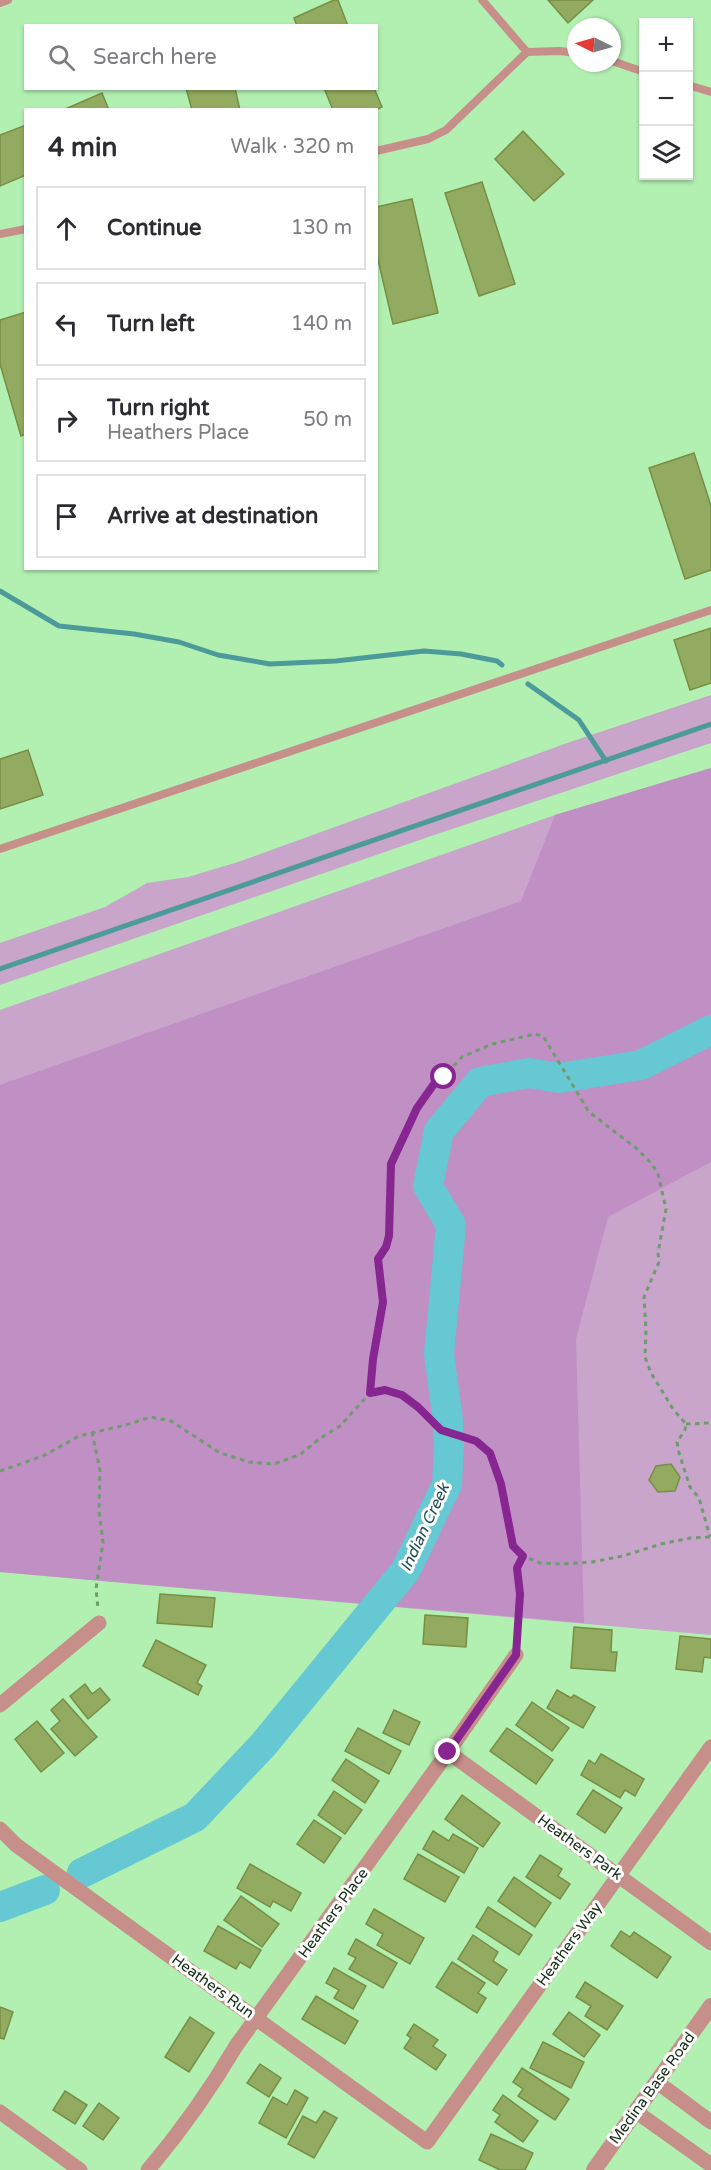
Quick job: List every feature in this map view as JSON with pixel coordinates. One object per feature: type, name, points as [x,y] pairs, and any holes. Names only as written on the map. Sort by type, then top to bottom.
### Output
[{"type":"street","points":[[0,1705],[99,1623]]},
{"type":"street","name":"Heathers Place","points":[[148,2170],[177,2136],[257,2018],[516,1655]]},
{"type":"street","name":"Heathers Way","points":[[427,2142],[711,1747]]},
{"type":"street","name":"Heathers Park","points":[[448,1752],[711,1942]]},
{"type":"street","name":"Heathers Run","points":[[0,1829],[16,1845],[427,2142]]},
{"type":"street","name":"Medina Base Road","points":[[594,2170],[711,2006]]},
{"type":"street","points":[[657,2082],[711,2122]]},
{"type":"street","points":[[636,2111],[711,2165]]},
{"type":"street","points":[[0,2112],[80,2170]]},
{"type":"lane","points":[[0,3],[8,0]]},
{"type":"lane","points":[[482,0],[527,52]]},
{"type":"lane","points":[[378,151],[428,139],[446,130],[527,52],[567,52]]},
{"type":"lane","points":[[621,64],[639,70]]},
{"type":"lane","points":[[693,87],[711,92]]},
{"type":"lane","points":[[0,234],[24,229]]},
{"type":"lane","points":[[0,849],[711,610]]},
{"type":"path","points":[[370,1393],[373,1359],[383,1302],[378,1259],[386,1247],[389,1236],[391,1164],[417,1108],[434,1084],[444,1077],[462,1057],[492,1044],[535,1034],[543,1036],[589,1112],[636,1148],[652,1164],[658,1174],[666,1209],[658,1262],[644,1297],[645,1357],[651,1373],[673,1409],[686,1424]]},
{"type":"path","points":[[0,1471],[43,1456],[79,1436],[151,1417],[171,1421],[220,1453],[249,1462],[274,1464],[302,1454],[319,1439],[340,1426],[370,1393],[385,1390],[402,1395],[441,1430],[476,1441],[490,1453],[501,1484],[513,1546],[523,1556],[540,1563],[592,1562],[671,1542],[710,1537],[699,1498],[690,1487],[679,1453],[677,1442],[686,1424]]},
{"type":"path","points":[[686,1424],[711,1423]]},
{"type":"path","points":[[92,1432],[100,1470],[99,1512],[102,1544],[96,1589],[99,1623]]},
{"type":"path","points":[[516,1655],[520,1594],[517,1568],[523,1556]]},
{"type":"shaded area","points":[[711,695],[711,743],[437,834],[0,985],[0,943],[105,907],[147,883],[188,877],[238,862],[570,742]]},
{"type":"shaded area","points":[[711,768],[711,1635],[0,1572],[0,1010],[555,815]]},
{"type":"shaded area","points":[[711,768],[711,1162],[608,1217],[576,1339],[584,1623],[0,1572],[0,1085],[521,901],[555,815]]},
{"type":"building","points":[[338,0],[347,24],[296,24],[294,18]]},
{"type":"building","points":[[548,0],[593,0],[573,18],[567,18],[567,22]]},
{"type":"building","points":[[187,90],[235,90],[240,108],[191,108]]},
{"type":"building","points":[[325,90],[375,90],[382,107],[378,109],[332,108]]},
{"type":"building","points":[[102,93],[108,108],[68,108]]},
{"type":"building","points":[[24,126],[24,176],[0,186],[0,135]]},
{"type":"building","points":[[523,131],[564,174],[534,201],[495,159]]},
{"type":"building","points":[[482,182],[515,284],[479,296],[445,193]]},
{"type":"building","points":[[412,199],[438,313],[393,324],[378,260],[378,207]]},
{"type":"building","points":[[24,313],[24,435],[21,436],[0,364],[0,320]]},
{"type":"building","points":[[694,453],[711,506],[711,570],[685,579],[649,468]]},
{"type":"building","points":[[711,628],[711,683],[690,690],[674,640]]},
{"type":"building","points":[[28,750],[43,795],[0,809],[0,759]]},
{"type":"building","points":[[671,1464],[680,1477],[675,1491],[658,1492],[649,1480],[656,1466]]},
{"type":"building","points":[[160,1594],[215,1598],[212,1627],[157,1623]]},
{"type":"building","points":[[425,1615],[468,1618],[466,1647],[423,1644]]},
{"type":"building","points":[[574,1627],[612,1630],[611,1652],[617,1652],[615,1671],[571,1668]]},
{"type":"building","points":[[680,1636],[711,1639],[711,1658],[704,1657],[702,1672],[676,1669]]},
{"type":"building","points":[[156,1640],[206,1665],[197,1683],[202,1686],[198,1695],[143,1666]]},
{"type":"building","points":[[85,1684],[92,1694],[100,1688],[110,1700],[88,1719],[70,1696]]},
{"type":"building","points":[[557,1690],[571,1698],[574,1695],[595,1707],[583,1728],[547,1708]]},
{"type":"building","points":[[63,1699],[97,1737],[75,1756],[51,1729],[60,1721],[51,1710]]},
{"type":"building","points":[[532,1702],[569,1728],[552,1751],[516,1725]]},
{"type":"building","points":[[394,1710],[420,1722],[409,1745],[383,1733]]},
{"type":"building","points":[[37,1721],[64,1753],[41,1772],[15,1739]]},
{"type":"building","points":[[358,1728],[401,1751],[389,1774],[345,1751]]},
{"type":"building","points":[[507,1728],[553,1760],[536,1784],[490,1751]]},
{"type":"building","points":[[601,1754],[644,1779],[635,1796],[625,1790],[620,1798],[581,1775],[589,1760],[595,1764]]},
{"type":"building","points":[[346,1759],[379,1781],[365,1803],[332,1780]]},
{"type":"building","points":[[593,1790],[622,1808],[605,1833],[577,1814]]},
{"type":"building","points":[[334,1791],[362,1810],[345,1834],[318,1815]]},
{"type":"building","points":[[462,1795],[500,1823],[483,1847],[445,1819]]},
{"type":"building","points":[[314,1820],[341,1838],[324,1863],[297,1844]]},
{"type":"building","points":[[433,1831],[449,1841],[453,1834],[478,1848],[464,1873],[423,1849]]},
{"type":"building","points":[[418,1854],[459,1877],[445,1902],[404,1879]]},
{"type":"building","points":[[540,1855],[562,1869],[558,1876],[570,1884],[560,1899],[526,1877]]},
{"type":"building","points":[[250,1864],[301,1893],[291,1911],[273,1901],[270,1907],[237,1888]]},
{"type":"building","points":[[514,1877],[551,1903],[535,1927],[498,1901]]},
{"type":"building","points":[[241,1896],[279,1924],[262,1947],[224,1920]]},
{"type":"building","points":[[488,1907],[532,1935],[519,1955],[476,1927]]},
{"type":"building","points":[[374,1909],[424,1938],[410,1964],[377,1945],[383,1934],[366,1924]]},
{"type":"building","points":[[218,1926],[261,1950],[250,1968],[240,1962],[236,1969],[204,1951]]},
{"type":"building","points":[[621,1931],[630,1937],[634,1932],[671,1957],[657,1978],[611,1946]]},
{"type":"building","points":[[473,1935],[498,1952],[493,1961],[507,1970],[497,1985],[458,1959]]},
{"type":"building","points":[[356,1939],[397,1963],[383,1988],[349,1969],[356,1958],[348,1954]]},
{"type":"building","points":[[452,1962],[485,1983],[478,1993],[486,1998],[477,2013],[436,1987]]},
{"type":"building","points":[[334,1968],[366,1986],[353,2009],[334,1998],[339,1990],[326,1983]]},
{"type":"building","points":[[585,1982],[623,2006],[607,2030],[585,2016],[591,2006],[576,1997]]},
{"type":"building","points":[[316,1996],[358,2021],[345,2044],[302,2019]]},
{"type":"building","points":[[0,2007],[13,2012],[4,2039],[0,2038]]},
{"type":"building","points":[[569,2012],[600,2035],[584,2057],[553,2034]]},
{"type":"building","points":[[190,2017],[214,2033],[189,2072],[165,2057]]},
{"type":"building","points":[[414,2024],[438,2040],[433,2046],[446,2055],[436,2070],[404,2048],[411,2038],[407,2035]]},
{"type":"building","points":[[543,2042],[584,2062],[571,2088],[530,2068]]},
{"type":"building","points":[[260,2064],[281,2078],[269,2097],[247,2083]]},
{"type":"building","points":[[522,2068],[569,2099],[555,2120],[518,2096],[523,2089],[513,2082]]},
{"type":"building","points":[[295,2090],[308,2098],[286,2138],[259,2123],[273,2097],[287,2105]]},
{"type":"building","points":[[65,2091],[87,2105],[75,2124],[53,2110]]},
{"type":"building","points":[[503,2095],[538,2121],[523,2142],[495,2122],[500,2115],[493,2110]]},
{"type":"building","points":[[99,2103],[119,2118],[103,2140],[83,2126]]},
{"type":"building","points":[[324,2111],[337,2118],[314,2158],[288,2144],[303,2116],[316,2123]]},
{"type":"building","points":[[491,2134],[533,2153],[525,2170],[500,2170],[479,2160]]},
{"type":"waterway","points":[[0,591],[59,626],[134,634],[179,642],[218,655],[270,664],[336,661],[424,651],[461,654],[497,661],[502,665]]},
{"type":"waterway","points":[[528,684],[579,720],[606,761]]},
{"type":"waterway","points":[[0,969],[711,724]]},
{"type":"waterway","name":"Indian Creek","points":[[82,1873],[195,1817],[264,1744],[406,1570],[447,1484],[448,1421],[439,1354],[451,1225],[428,1186],[439,1131],[480,1082],[529,1073],[559,1078],[641,1065],[711,1030]]},
{"type":"waterway","name":"Indian Creek","points":[[0,1907],[45,1890]]},
{"type":"route","points":[[444,1077],[434,1084],[417,1108],[391,1164],[389,1236],[386,1247],[378,1259],[383,1302],[373,1359],[370,1393],[385,1390],[402,1395],[441,1430],[476,1441],[490,1453],[501,1484],[513,1546],[523,1556],[517,1568],[520,1594],[516,1655],[448,1752]]}]
